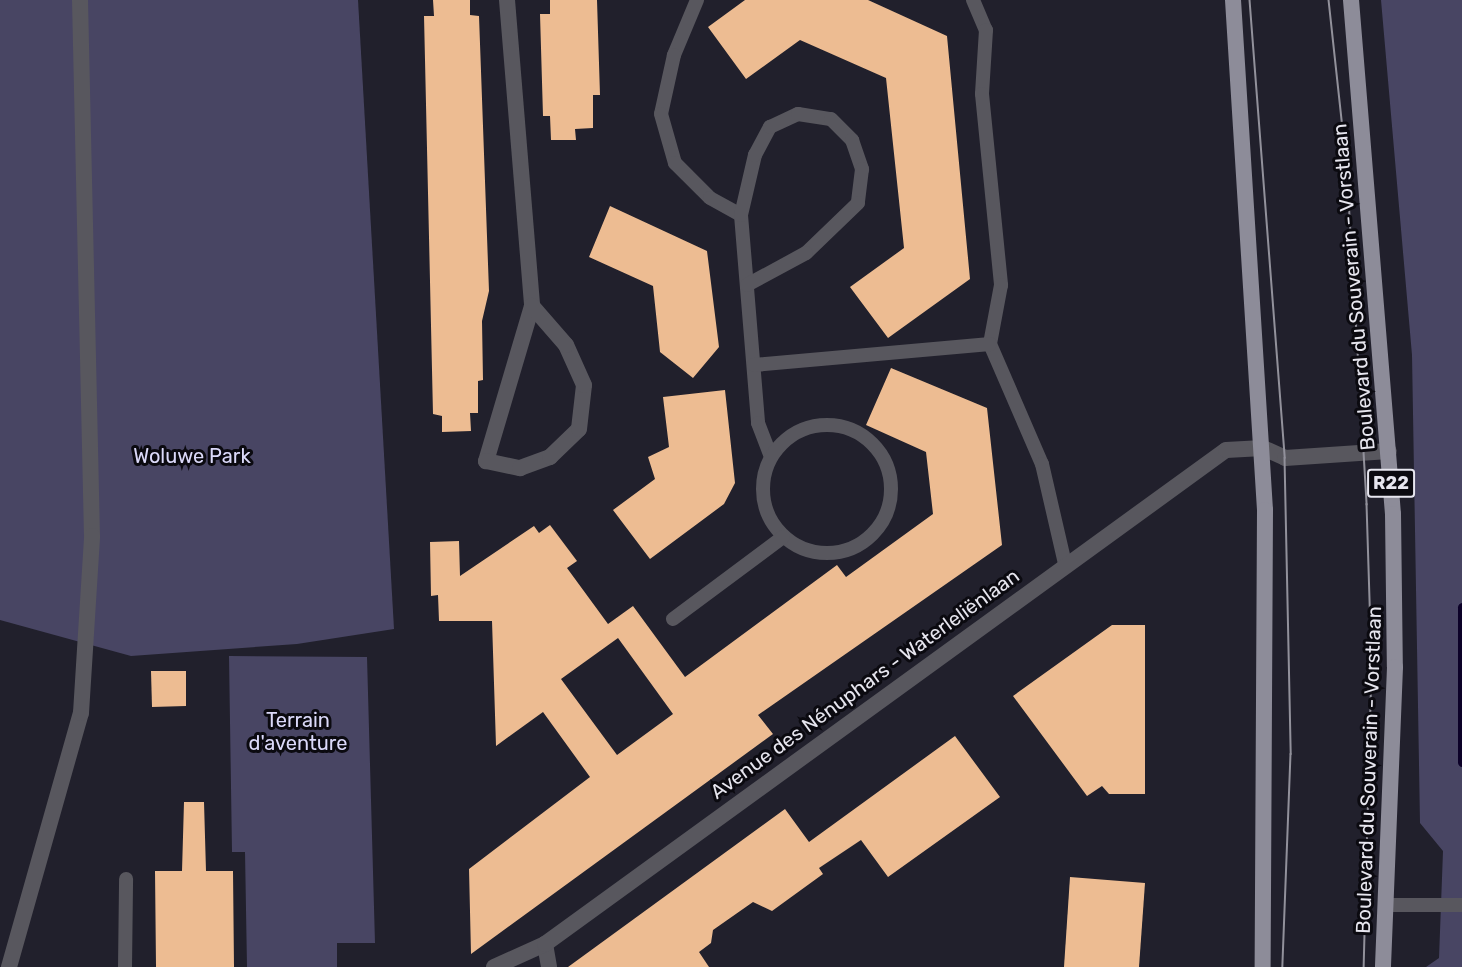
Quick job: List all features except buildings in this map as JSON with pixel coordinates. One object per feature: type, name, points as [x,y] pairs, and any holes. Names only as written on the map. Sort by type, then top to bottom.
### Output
[{"type":"main road","points":[[1233,0],[1263,448],[1268,744],[1263,967]]},
{"type":"main road","name":"Boulevard du Souverain - Vorstlaan","points":[[1351,0],[1389,451],[1395,667],[1389,905],[1383,967]]},
{"type":"street","points":[[9,967],[81,713],[92,536],[80,0]]},
{"type":"street","points":[[507,0],[532,306],[486,461],[520,468],[550,457],[579,429],[584,385],[566,345],[532,306]]},
{"type":"street","points":[[1263,448],[1285,458],[1389,451]]},
{"type":"street","name":"Avenue des Nénuphars - Waterleliënlaan","points":[[494,967],[545,944],[1065,564],[1226,450],[1263,448]]},
{"type":"street","points":[[545,944],[549,967]]},
{"type":"lane","points":[[697,0],[674,55],[661,114],[675,163],[710,198],[741,215]]},
{"type":"lane","points":[[973,0],[986,30],[982,94],[1001,285],[990,344],[1042,464],[1065,564]]},
{"type":"lane","points":[[747,285],[806,253],[858,203],[862,169],[852,140],[831,119],[798,114],[770,127],[755,155],[741,215],[758,423],[771,457],[763,498],[783,537],[820,554],[861,544],[887,512],[888,470],[879,452],[845,428],[803,430],[771,457]]},
{"type":"lane","points":[[754,365],[990,344]]},
{"type":"lane","points":[[673,619],[783,537]]},
{"type":"lane","points":[[125,967],[126,879]]},
{"type":"lane","points":[[1389,905],[1462,905]]},
{"type":"green space","name":"Woluwe Park","points":[[0,0],[358,0],[394,629],[297,644],[131,656],[0,620]]},
{"type":"green space","points":[[1381,0],[1462,0],[1462,967],[1426,967],[1439,958],[1443,851],[1420,823],[1412,355]]},
{"type":"green space","name":"Terrain d'aventure","points":[[229,656],[367,657],[375,943],[337,943],[337,967],[247,967],[245,852],[232,852]]},
{"type":"waterway","points":[[1462,607],[1462,762]]},
{"type":"tram line","points":[[1250,0],[1285,458],[1291,754],[1283,967]]},
{"type":"tram line","points":[[1329,0],[1347,166],[1367,504],[1372,667],[1364,967]]}]
